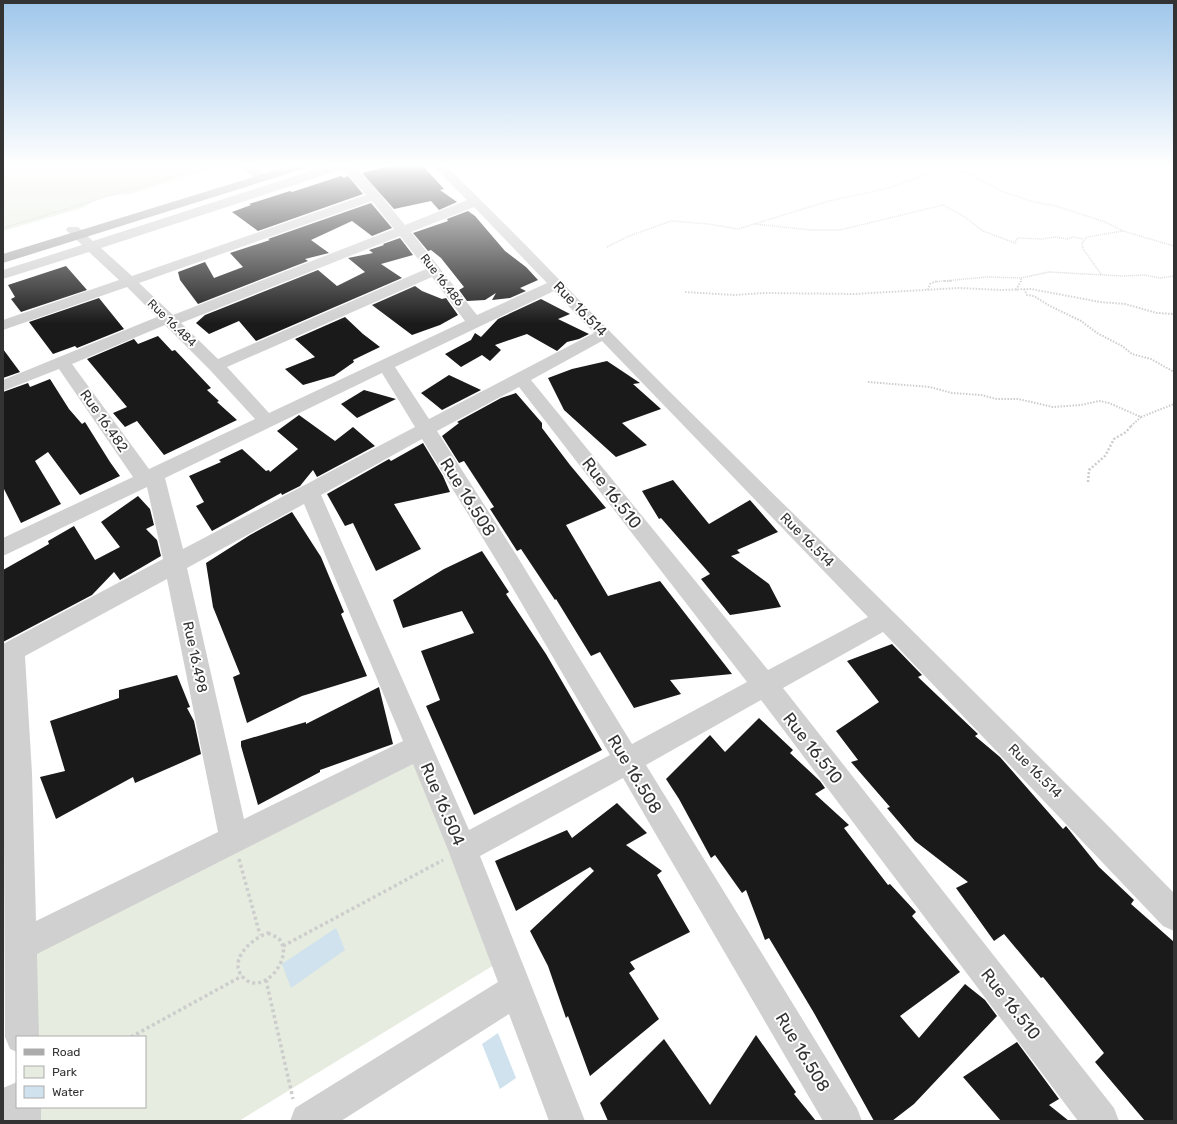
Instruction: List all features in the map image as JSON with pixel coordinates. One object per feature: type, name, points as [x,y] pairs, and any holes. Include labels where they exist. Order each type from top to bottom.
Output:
[{"type":"main road","points":[[3,259],[76,232],[119,218]]},
{"type":"main road","points":[[3,252],[122,218]]},
{"type":"street","points":[[3,275],[178,218]]},
{"type":"street","points":[[3,325],[310,218]]},
{"type":"street","name":"Rue 16.486","points":[[394,218],[474,322]]},
{"type":"street","points":[[3,386],[431,218]]},
{"type":"street","name":"Rue 16.514","points":[[490,218],[1064,801],[1174,915]]},
{"type":"street","name":"Rue 16.484","points":[[76,232],[129,281],[216,366],[267,421]]},
{"type":"street","points":[[216,366],[434,271]]},
{"type":"street","points":[[3,548],[385,364],[556,284]]},
{"type":"street","points":[[22,1036],[21,945],[8,653],[603,334]]},
{"type":"street","name":"Rue 16.482","points":[[62,362],[150,478]]},
{"type":"street","name":"Rue 16.508","points":[[385,364],[509,562],[844,1121]]},
{"type":"street","name":"Rue 16.510","points":[[521,378],[765,685],[1100,1121]]},
{"type":"street","name":"Rue 16.498","points":[[150,478],[175,564],[234,840]]},
{"type":"street","name":"Rue 16.504","points":[[310,491],[463,849],[516,990],[568,1121]]},
{"type":"street","points":[[463,849],[627,761],[885,619]]},
{"type":"street","points":[[21,945],[419,747]]},
{"type":"street","points":[[302,1114],[516,990]]},
{"type":"street","points":[[3,1108],[16,1101]]},
{"type":"street","points":[[23,1108],[23,1121]]},
{"type":"path","points":[[3,228],[35,218]]},
{"type":"path","points":[[607,247],[629,236],[671,221],[709,224],[738,230],[772,218]]},
{"type":"path","points":[[754,224],[812,230],[840,230],[888,218]]},
{"type":"path","points":[[967,218],[983,230],[1015,243],[1017,238],[1042,239],[1059,237],[1067,239],[1072,237],[1083,239],[1124,231]]},
{"type":"path","points":[[1094,218],[1124,231],[1174,246]]},
{"type":"path","points":[[1083,239],[1081,244],[1084,253],[1092,259],[1102,274]]},
{"type":"path","points":[[928,290],[930,284],[934,281],[940,280],[948,281],[987,277],[1021,278],[1049,272],[1122,276],[1145,275],[1160,278],[1174,276]]},
{"type":"path","points":[[1016,290],[1021,283],[1021,278]]},
{"type":"path","points":[[686,292],[734,295],[811,293],[854,294],[959,288],[1016,290],[1031,289],[1100,302],[1125,304],[1157,313],[1174,314]]},
{"type":"path","points":[[1024,289],[1027,295],[1034,296],[1048,305],[1081,321],[1097,333],[1122,346],[1132,354],[1151,359],[1174,372]]},
{"type":"path","points":[[868,382],[923,386],[952,393],[981,395],[996,399],[1018,399],[1053,407],[1076,406],[1099,401],[1109,403],[1141,417]]},
{"type":"path","points":[[1088,482],[1089,470],[1105,456],[1114,439],[1126,432],[1137,419],[1174,404]]},
{"type":"path","points":[[234,840],[260,935]]},
{"type":"path","points":[[283,946],[463,849]]},
{"type":"path","points":[[268,933],[279,939],[283,946],[283,955],[280,964],[273,974],[266,980],[255,983],[248,981],[242,976],[239,969],[241,954],[252,940],[260,935],[268,933]]},
{"type":"path","points":[[133,1036],[242,976]]},
{"type":"path","points":[[266,980],[302,1114]]},
{"type":"green space","points":[[3,218],[46,218],[3,231]]},
{"type":"green space","points":[[413,762],[494,965],[239,1121],[31,1121],[31,1108],[146,1108],[146,1036],[29,1036],[27,951]]},
{"type":"water","points":[[336,928],[345,950],[291,988],[282,964]]},
{"type":"water","points":[[498,1033],[516,1078],[500,1089],[482,1044]]},
{"type":"building","points":[[241,218],[294,218],[258,231]]},
{"type":"building","points":[[327,218],[384,218],[392,228],[372,236],[352,221],[311,240],[329,253],[305,259],[308,261],[198,304],[180,280],[178,272],[205,262],[214,278],[243,267],[230,253],[270,240],[268,239]]},
{"type":"building","points":[[477,218],[505,251],[526,267],[538,280],[520,288],[526,291],[510,298],[492,300],[496,293],[485,300],[467,301],[459,290],[464,287],[441,258],[431,250],[428,251],[413,233],[448,221],[447,219]]},
{"type":"building","points":[[400,238],[413,255],[381,264],[402,278],[256,341],[239,321],[209,334],[196,323],[205,315],[318,270],[337,286],[365,272],[348,258],[373,253],[369,250]]},
{"type":"building","points":[[66,266],[87,290],[21,312],[11,299],[15,297],[8,285]]},
{"type":"building","points":[[415,286],[422,291],[442,299],[446,298],[458,315],[440,325],[412,335],[372,305]]},
{"type":"building","points":[[99,298],[124,329],[77,348],[75,346],[53,354],[29,322]]},
{"type":"building","points":[[541,299],[570,314],[558,319],[589,334],[579,339],[567,342],[557,351],[527,334],[495,345],[501,350],[490,361],[482,355],[461,367],[445,354],[471,340],[475,333],[481,337],[498,319]]},
{"type":"building","points":[[345,317],[380,347],[353,360],[354,362],[334,376],[303,385],[285,369],[315,357],[295,339]]},
{"type":"building","points":[[158,336],[172,351],[175,350],[211,388],[207,390],[219,401],[217,402],[237,420],[164,455],[137,421],[125,427],[113,413],[127,407],[87,359],[134,339],[138,344]]},
{"type":"building","points":[[3,349],[20,372],[3,378]]},
{"type":"building","points":[[607,361],[640,383],[633,384],[661,409],[622,423],[647,445],[616,457],[564,410],[548,378],[572,369]]},
{"type":"building","points":[[449,375],[481,390],[442,410],[421,393]]},
{"type":"building","points":[[50,379],[69,409],[82,424],[85,422],[120,476],[80,495],[48,452],[35,461],[61,504],[21,523],[3,487],[3,392],[28,383],[30,387]]},
{"type":"building","points":[[364,390],[396,399],[357,418],[341,404]]},
{"type":"building","points":[[516,393],[542,423],[542,428],[570,465],[606,508],[566,525],[608,596],[660,581],[732,674],[670,680],[681,694],[634,708],[600,652],[591,656],[556,599],[555,600],[521,549],[517,551],[490,509],[494,507],[464,461],[459,463],[442,436],[459,423],[457,422],[501,398]]},
{"type":"building","points":[[299,415],[335,441],[353,427],[375,446],[317,477],[313,470],[300,486],[282,495],[281,493],[212,531],[196,506],[204,502],[189,476],[221,462],[219,460],[242,449],[266,471],[269,470],[270,472],[298,449],[277,431]]},
{"type":"building","points":[[423,443],[443,476],[450,492],[394,504],[421,549],[376,571],[353,523],[345,526],[327,494],[389,459],[391,461]]},
{"type":"building","points":[[673,480],[709,524],[750,500],[778,532],[737,550],[740,553],[731,556],[769,584],[781,607],[730,615],[701,579],[710,574],[661,518],[659,519],[642,491]]},
{"type":"building","points":[[138,496],[150,509],[154,525],[146,529],[157,540],[161,556],[120,580],[114,572],[92,595],[3,642],[3,570],[49,544],[48,541],[74,526],[95,560],[120,547],[101,522]]},
{"type":"building","points":[[292,512],[321,557],[344,612],[341,614],[367,676],[302,696],[247,723],[233,677],[240,674],[213,607],[206,563],[250,535]]},
{"type":"building","points":[[482,551],[509,592],[506,594],[546,654],[602,750],[474,815],[426,706],[440,700],[421,651],[474,633],[462,611],[403,628],[393,600],[444,569]]},
{"type":"building","points":[[892,644],[922,675],[918,677],[978,734],[975,736],[1000,757],[1063,829],[1066,826],[1099,867],[1134,900],[1131,904],[1174,942],[1174,1121],[1145,1121],[1095,1062],[1104,1053],[1043,977],[1041,978],[1004,934],[994,941],[956,888],[968,882],[915,841],[887,808],[890,807],[851,762],[858,760],[836,731],[879,702],[847,661]]},
{"type":"building","points":[[177,675],[190,707],[187,708],[194,721],[201,754],[135,783],[133,777],[56,819],[40,777],[65,771],[50,721],[119,698],[119,690]]},
{"type":"building","points":[[379,687],[393,744],[320,770],[320,772],[258,805],[241,746],[241,741],[306,722],[306,724]]},
{"type":"building","points":[[759,718],[793,750],[790,753],[820,781],[825,788],[815,794],[849,825],[844,828],[888,885],[890,884],[916,912],[912,916],[960,972],[900,1016],[919,1038],[965,984],[985,1000],[997,1016],[914,1104],[892,1121],[874,1121],[814,1013],[769,938],[765,940],[746,890],[742,893],[715,855],[711,858],[679,799],[666,779],[710,735],[725,752]]},
{"type":"building","points":[[617,803],[647,833],[626,845],[662,871],[657,875],[690,932],[630,962],[635,969],[629,973],[659,1019],[590,1076],[568,1016],[566,1018],[548,966],[530,931],[594,871],[590,867],[516,911],[495,861],[567,830],[572,838]]},
{"type":"building","points":[[756,1035],[796,1092],[794,1094],[816,1121],[608,1121],[600,1103],[664,1039],[710,1105]]},
{"type":"building","points":[[1017,1042],[1059,1099],[1049,1105],[1069,1121],[1001,1121],[963,1077]]}]
